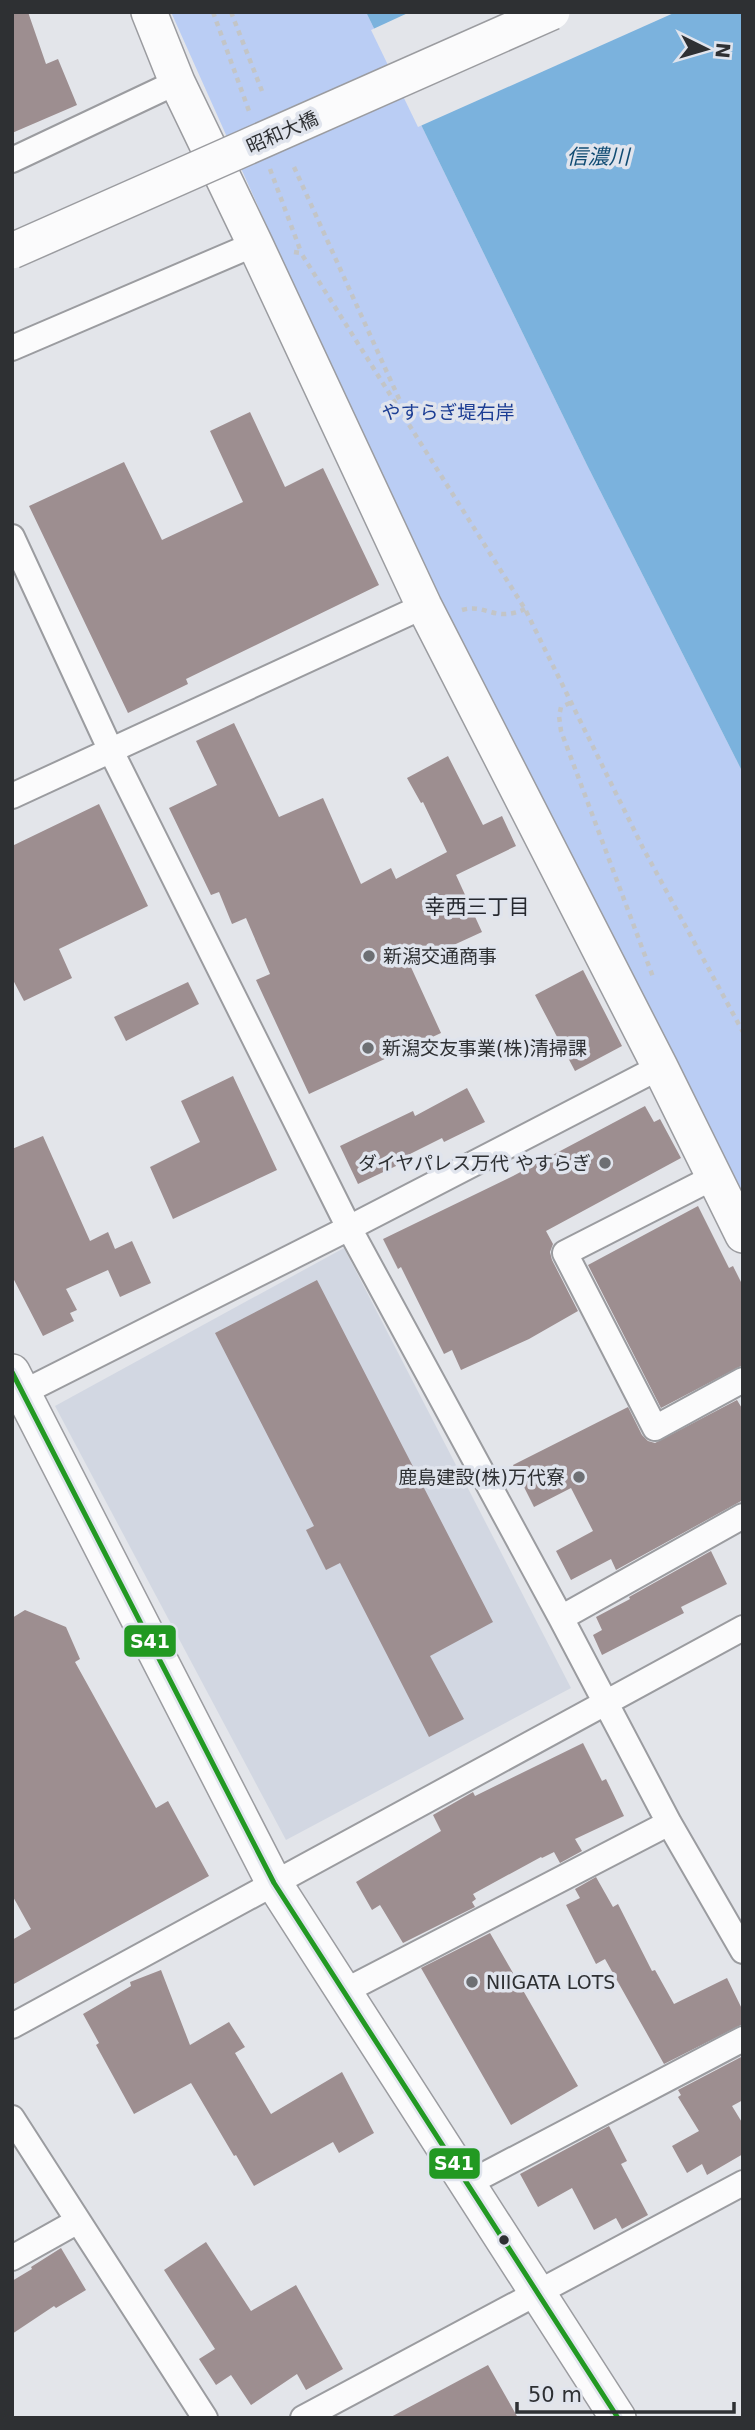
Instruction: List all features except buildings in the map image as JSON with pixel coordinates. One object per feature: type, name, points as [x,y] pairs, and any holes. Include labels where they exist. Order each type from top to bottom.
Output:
[{"type":"street","points":[[149,12],[177,82],[424,606],[743,1235]]},
{"type":"street","name":"昭和大橋","points":[[12,251],[552,12]]},
{"type":"street","points":[[12,160],[177,82]]},
{"type":"street","points":[[12,348],[255,244]]},
{"type":"street","points":[[12,537],[111,751],[349,1228],[669,1823],[743,1951]]},
{"type":"street","points":[[12,796],[424,606]]},
{"type":"street","points":[[618,2418],[274,1883],[16,1387],[349,1228],[660,1067]]},
{"type":"street","points":[[714,1177],[565,1253],[654,1428],[743,1381]]},
{"type":"street","points":[[561,1618],[743,1516]]},
{"type":"street","points":[[12,2026],[743,1628]]},
{"type":"street","points":[[345,1991],[669,1823]]},
{"type":"street","points":[[467,2184],[743,2039]]},
{"type":"street","points":[[12,2119],[205,2418]]},
{"type":"street","points":[[303,2418],[743,2183]]},
{"type":"street","points":[[12,2258],[78,2221]]},
{"type":"path","points":[[231,12],[262,91]]},
{"type":"path","points":[[294,167],[412,428]]},
{"type":"path","points":[[255,244],[301,253],[525,609],[643,848],[743,1032]]},
{"type":"path","points":[[458,611],[477,609],[511,616],[525,609]]},
{"type":"path","points":[[570,703],[561,707],[561,731],[657,988]]},
{"type":"shaded area","points":[[344,1248],[571,1688],[286,1840],[55,1406]]},
{"type":"green space","name":"やすらぎ堤右岸","points":[[171,12],[366,12],[587,465],[743,773],[743,1203],[442,622],[281,275],[270,233]]},
{"type":"water","name":"信濃川","points":[[366,12],[743,12],[743,773],[587,465]]},
{"type":"pier","points":[[410,12],[676,12],[418,127],[371,30]]},
{"type":"transit line","name":"S41","points":[[12,1372],[274,1883],[618,2418]]},
{"type":"place","name":"新潟交通商事","points":[[369,956]]},
{"type":"place","name":"新潟交友事業(株)清掃課","points":[[368,1048]]},
{"type":"place","name":"ダイヤパレス万代 やすらぎ","points":[[605,1163]]},
{"type":"place","name":"鹿島建設(株)万代寮","points":[[579,1477]]},
{"type":"place","name":"NIIGATA LOTS","points":[[472,1982]]},
{"type":"district","name":"幸西三丁目","points":[[477,907]]}]
